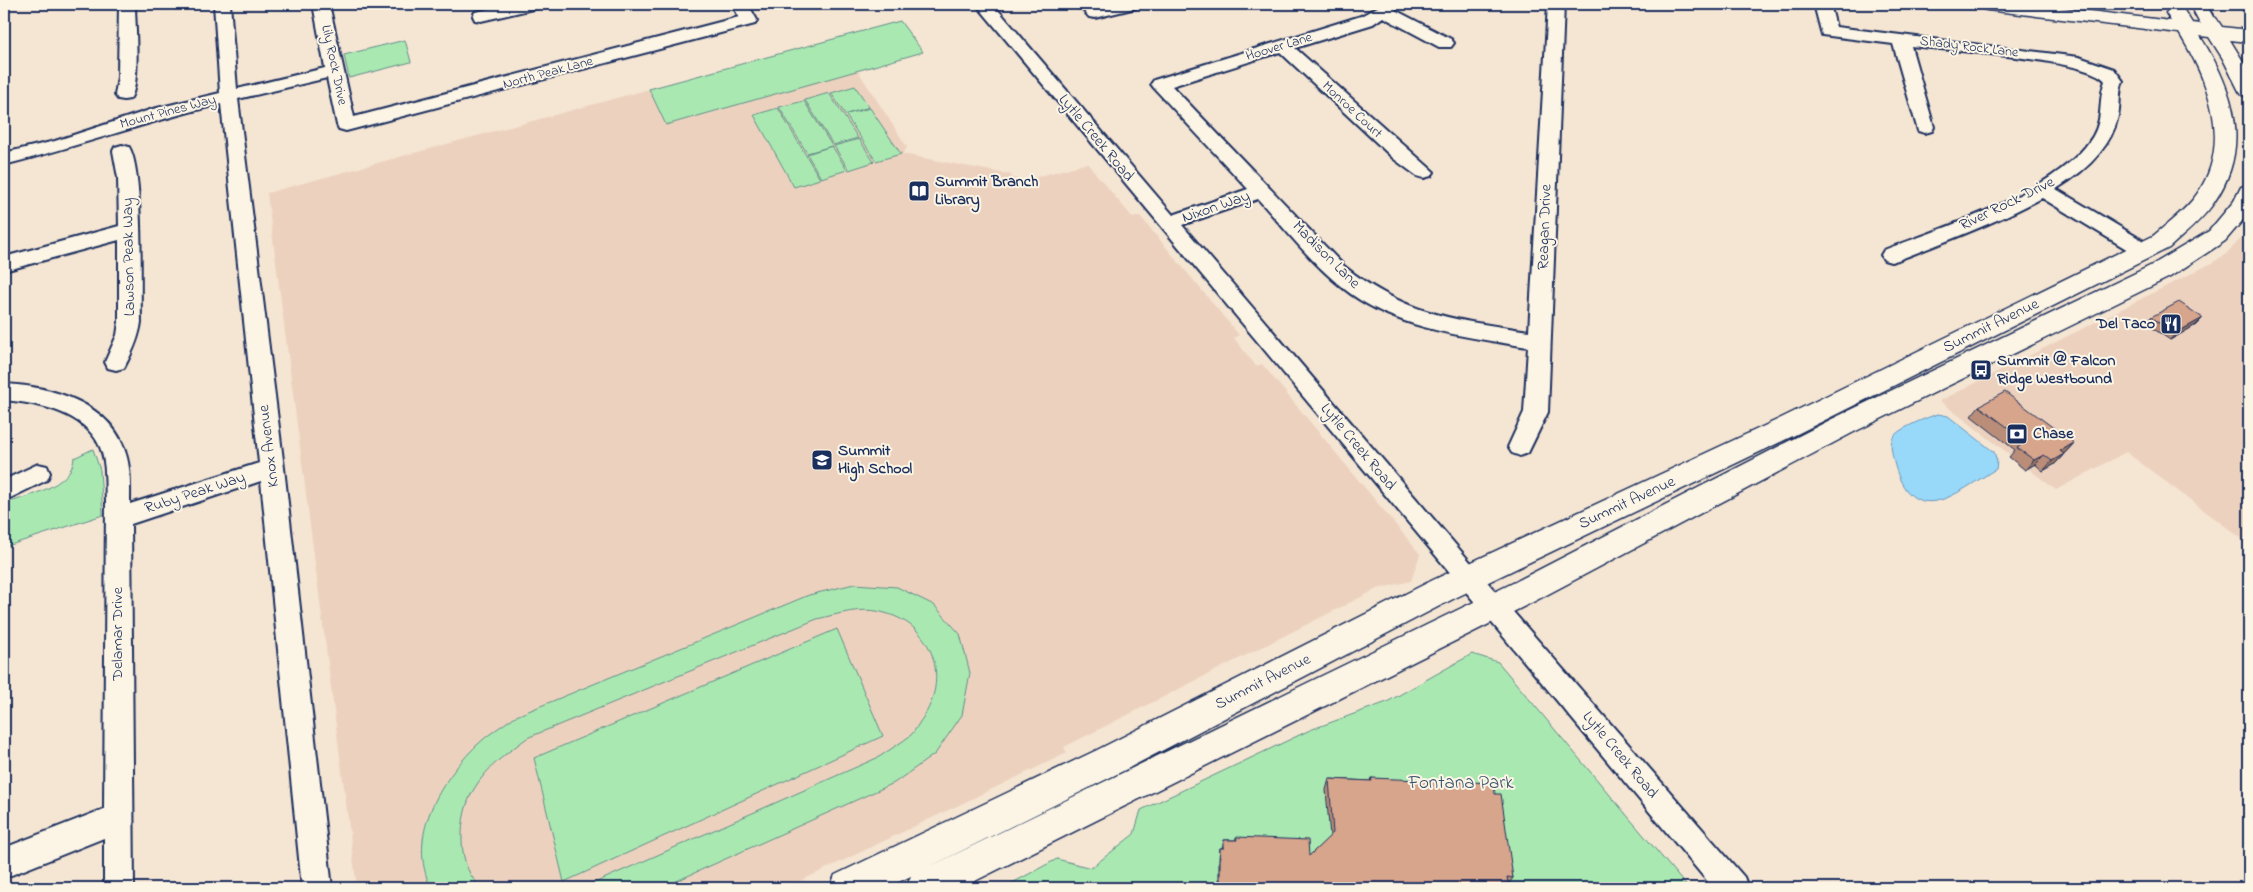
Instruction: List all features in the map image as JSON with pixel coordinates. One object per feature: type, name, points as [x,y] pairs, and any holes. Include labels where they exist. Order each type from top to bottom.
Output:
[{"type":"main road","points":[[1987,4],[2249,21]]},
{"type":"main road","points":[[2093,4],[2177,15]]},
{"type":"main road","name":"Summit Avenue","points":[[848,888],[1109,761],[1469,578],[1787,427],[2161,242],[2189,218],[2205,199],[2217,179],[2225,151],[2226,122],[2219,92],[2211,72],[2177,15]]},
{"type":"main road","points":[[2206,17],[2249,36]]},
{"type":"main road","points":[[2206,17],[2237,67],[2249,91]]},
{"type":"main road","name":"Summit Avenue","points":[[924,888],[1674,515],[1842,426],[2178,262],[2217,236],[2244,204],[2249,192]]},
{"type":"street","points":[[124,95],[127,76],[126,4]]},
{"type":"street","name":"Knox Avenue","points":[[222,4],[229,96],[271,460],[317,888]]},
{"type":"street","name":"Lily Rock Drive","points":[[322,4],[346,125]]},
{"type":"street","points":[[481,16],[531,4]]},
{"type":"street","name":"North Peak Lane","points":[[346,125],[750,20],[740,4]]},
{"type":"street","name":"Lytle Creek Road","points":[[984,4],[1492,606],[1733,888]]},
{"type":"street","points":[[1090,9],[1130,4]]},
{"type":"street","name":"Reagan Drive","points":[[1520,447],[1536,412],[1556,4]]},
{"type":"street","name":"Shady Rock Lane","points":[[1822,4],[1828,31],[2043,56],[2079,62],[2108,73]]},
{"type":"street","points":[[1389,8],[1445,43]]},
{"type":"street","name":"Hoover Lane","points":[[1160,84],[1367,20],[1389,8]]},
{"type":"street","points":[[1900,39],[1925,127]]},
{"type":"street","name":"Monroe Court","points":[[1282,46],[1401,155],[1424,172]]},
{"type":"street","name":"Mount Pines Way","points":[[4,159],[61,145],[159,113],[334,71]]},
{"type":"street","name":"River Rock Drive","points":[[1891,254],[1969,224],[2042,190],[2072,170],[2091,152],[2106,128],[2111,106],[2110,88],[2114,81],[2108,73]]},
{"type":"street","name":"Madison Lane","points":[[1160,84],[1348,282],[1379,302],[1401,312],[1437,323],[1540,341]]},
{"type":"street","name":"Lawson Peak Way","points":[[116,362],[128,335],[130,322],[128,178],[122,151]]},
{"type":"street","points":[[2042,190],[2145,251]]},
{"type":"street","name":"Nixon Way","points":[[1169,223],[1262,191]]},
{"type":"street","points":[[4,264],[130,230]]},
{"type":"street","name":"Delamar Drive","points":[[4,392],[20,392],[62,404],[95,424],[109,440],[115,461],[118,510],[119,888]]},
{"type":"street","name":"Ruby Peak Way","points":[[118,510],[271,460]]},
{"type":"street","points":[[4,491],[38,473]]},
{"type":"street","points":[[4,863],[119,817]]},
{"type":"shaded area","name":"Summit High School","points":[[900,21],[923,52],[858,71],[907,147],[903,154],[1012,175],[1011,178],[1026,180],[1087,163],[1133,218],[1140,216],[1239,335],[1234,338],[1256,366],[1262,364],[1420,554],[1411,581],[1377,589],[1064,747],[1067,753],[786,888],[357,888],[267,193]]},
{"type":"shaded area","points":[[2249,230],[2249,544],[2126,452],[2056,490],[1940,401],[2210,264],[2226,254]]},
{"type":"green space","points":[[900,21],[923,52],[666,125],[649,89]]},
{"type":"green space","points":[[405,40],[411,62],[349,78],[344,55]]},
{"type":"green space","points":[[855,86],[869,107],[847,114],[870,108],[901,154],[876,161],[831,93]]},
{"type":"green space","points":[[829,93],[858,138],[833,145],[805,100]]},
{"type":"green space","points":[[804,101],[832,146],[807,153],[779,107]]},
{"type":"green space","points":[[778,108],[820,179],[794,187],[754,115]]},
{"type":"green space","points":[[859,139],[874,162],[849,170],[834,146]]},
{"type":"green space","points":[[832,146],[847,170],[821,178],[807,154]]},
{"type":"green space","points":[[93,449],[100,470],[103,515],[4,547],[4,504],[35,494],[57,483],[71,468],[74,458]]},
{"type":"green space","points":[[854,584],[897,587],[934,605],[960,634],[970,673],[962,715],[935,754],[894,783],[661,888],[583,888],[879,757],[912,733],[930,703],[935,687],[936,671],[926,642],[915,629],[902,620],[876,611],[851,612],[817,619],[527,738],[498,761],[479,781],[465,812],[462,827],[464,855],[474,880],[483,888],[431,888],[424,868],[422,849],[425,829],[431,810],[440,792],[463,759],[495,730],[514,717],[809,595]]},
{"type":"green space","points":[[837,629],[883,736],[564,882],[534,758]]},
{"type":"green space","name":"Fontana Park","points":[[1472,654],[1498,662],[1688,888],[1003,888],[1057,859],[1091,868],[1134,834],[1141,810],[1310,730],[1387,702]]},
{"type":"water","points":[[1938,414],[1948,416],[1994,452],[1997,461],[1996,469],[1951,496],[1936,501],[1926,501],[1911,495],[1901,483],[1891,447],[1894,436],[1897,433],[1921,420]]},
{"type":"building","points":[[2179,302],[2203,318],[2176,333],[2151,317]]},
{"type":"building","points":[[2005,392],[2074,443],[2060,451],[2064,454],[2052,461],[2044,455],[2034,460],[2017,448],[2026,441],[1979,406]]},
{"type":"building","points":[[1371,778],[1494,783],[1495,794],[1501,794],[1513,878],[1507,877],[1509,888],[1220,888],[1220,848],[1224,848],[1224,840],[1237,840],[1236,837],[1308,840],[1309,856],[1333,833],[1329,779],[1372,781]]},
{"type":"place","name":"Summit Branch Library","points":[[919,191]]},
{"type":"place","name":"Del Taco","points":[[2171,324]]},
{"type":"place","name":"Summit @ Falcon Ridge Westbound","points":[[1981,370]]},
{"type":"place","name":"Chase","points":[[2017,434]]},
{"type":"place","name":"Summit High School","points":[[822,460]]}]
